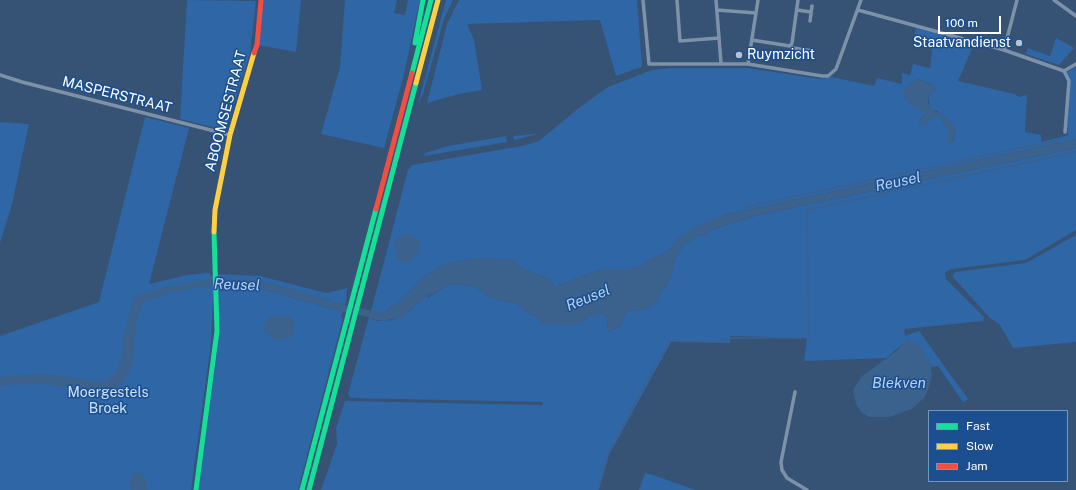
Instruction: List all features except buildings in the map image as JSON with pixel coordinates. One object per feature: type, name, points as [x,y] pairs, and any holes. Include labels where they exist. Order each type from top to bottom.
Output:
[{"type":"main road","name":"ABOOMSESTRAAT","points":[[196,490],[217,331],[215,210],[230,135],[254,59],[261,0]]},
{"type":"main road","points":[[408,86],[423,0]]},
{"type":"main road","points":[[302,490],[431,0]]},
{"type":"main road","points":[[309,490],[438,0]]},
{"type":"main road","points":[[432,24],[441,0]]},
{"type":"street","points":[[643,0],[648,64],[748,64],[828,76],[836,69],[861,0]]},
{"type":"street","points":[[676,0],[680,41],[719,38]]},
{"type":"street","points":[[716,0],[721,63]]},
{"type":"street","points":[[748,64],[758,0]]},
{"type":"street","points":[[790,46],[792,43],[798,0]]},
{"type":"street","points":[[1004,50],[1017,0]]},
{"type":"street","points":[[1054,0],[1076,16]]},
{"type":"street","points":[[810,21],[812,6]]},
{"type":"street","points":[[717,10],[756,12]]},
{"type":"street","points":[[797,10],[811,12]]},
{"type":"street","points":[[858,10],[1004,50],[1064,71],[1069,81],[1065,132]]},
{"type":"street","points":[[752,40],[813,51]]},
{"type":"street","points":[[1064,71],[1076,64]]},
{"type":"street","name":"MASPERSTRAAT","points":[[0,75],[22,82],[230,135]]},
{"type":"street","points":[[795,392],[781,462],[782,470],[787,478],[807,490]]},
{"type":"green space","points":[[187,0],[256,1],[250,53],[227,127],[224,130],[180,119]]},
{"type":"green space","points":[[263,0],[301,0],[296,52],[258,45]]},
{"type":"green space","points":[[345,0],[397,0],[394,13],[405,15],[408,0],[420,0],[404,74],[384,148],[321,134],[340,67]]},
{"type":"green space","points":[[446,0],[453,0],[444,19],[423,94],[418,104]]},
{"type":"green space","points":[[459,0],[637,0],[642,67],[616,76],[600,20],[467,24],[474,40],[482,90],[459,94],[427,103],[447,24]]},
{"type":"green space","points":[[916,28],[974,44],[958,81],[1015,94],[1019,97],[1027,95],[1025,132],[1041,135],[1041,142],[1068,135],[1067,126],[1070,84],[1066,73],[1076,67],[1076,139],[724,215],[679,238],[671,248],[662,255],[655,257],[639,267],[629,269],[602,269],[554,287],[551,280],[517,266],[515,260],[470,259],[448,263],[426,275],[397,304],[392,304],[388,311],[381,313],[371,311],[408,170],[412,165],[522,146],[539,141],[580,107],[608,87],[652,70],[671,68],[747,68],[820,79],[832,77],[874,86],[877,78],[902,84],[902,73],[910,75],[913,64],[930,68],[932,50],[927,45],[926,38],[915,34]],"holes":[[[917,79],[932,84],[935,90],[928,95],[931,110],[938,111],[956,132],[952,142],[948,142],[948,130],[941,118],[931,118],[923,126],[919,122],[925,112],[905,87]]]},
{"type":"green space","points":[[1056,38],[1074,48],[1059,65],[1026,54],[1028,48],[1050,56]]},
{"type":"green space","name":"Moergestels Broek","points":[[145,117],[189,128],[149,284],[187,275],[210,273],[210,276],[214,275],[211,344],[191,490],[0,490],[0,336],[99,302]]},
{"type":"green space","points":[[0,122],[29,124],[12,204],[0,243]]},
{"type":"green space","points":[[535,134],[539,134],[514,140],[513,136]]},
{"type":"green space","points":[[506,136],[507,142],[424,156],[425,153],[448,146]]},
{"type":"green space","points":[[1076,148],[1076,230],[1025,260],[952,269],[945,272],[946,279],[984,317],[983,321],[904,329],[905,336],[919,331],[968,399],[963,402],[938,366],[931,367],[930,362],[908,340],[886,358],[804,361],[807,338],[730,336],[730,343],[671,342],[609,455],[599,490],[321,490],[337,444],[336,428],[345,401],[543,405],[543,402],[350,398],[348,394],[369,317],[370,319],[378,321],[392,320],[409,312],[430,292],[431,293],[427,296],[428,298],[448,285],[461,284],[477,288],[489,297],[518,304],[529,314],[536,316],[541,322],[547,324],[581,323],[589,316],[602,313],[607,317],[608,332],[619,327],[626,311],[641,310],[652,306],[657,301],[660,293],[668,283],[673,271],[673,264],[684,245],[697,236],[705,235],[710,230],[758,215]]},
{"type":"green space","points":[[1076,235],[1076,342],[1013,348],[1000,325],[990,318],[952,276],[955,272],[1026,263]]},
{"type":"green space","points":[[217,274],[260,276],[326,293],[347,288],[346,302],[345,305],[259,281],[217,279]]},
{"type":"green space","points":[[217,286],[258,288],[343,312],[341,317],[343,318],[298,490],[198,490],[216,360],[218,337]]},
{"type":"green space","points":[[645,473],[650,474],[696,490],[639,490]]},
{"type":"water","points":[[917,79],[936,86],[935,90],[928,95],[928,102],[931,110],[943,114],[954,126],[956,132],[951,143],[948,142],[948,130],[941,118],[931,118],[923,126],[919,126],[919,122],[924,114],[924,111],[911,106],[903,95],[905,87]]},
{"type":"water","name":"Reusel","points":[[1076,139],[1076,148],[758,215],[710,230],[705,235],[697,236],[684,245],[677,255],[673,264],[673,271],[668,283],[660,293],[658,301],[652,306],[641,310],[626,311],[619,327],[608,332],[607,317],[602,313],[589,316],[581,323],[572,325],[547,324],[541,322],[536,316],[529,314],[518,304],[489,297],[477,288],[461,284],[448,285],[425,299],[431,293],[430,292],[400,320],[396,318],[384,321],[369,319],[369,317],[343,312],[258,288],[212,286],[180,291],[144,301],[136,321],[133,359],[130,369],[122,383],[115,389],[90,390],[42,384],[4,385],[0,387],[0,378],[5,376],[48,374],[103,382],[110,378],[115,373],[122,357],[123,340],[133,300],[139,295],[165,287],[211,279],[249,279],[288,288],[345,305],[381,313],[388,311],[392,304],[397,304],[426,275],[436,269],[448,263],[470,259],[488,258],[515,260],[517,266],[551,280],[554,287],[602,269],[629,269],[639,267],[655,257],[662,255],[671,248],[679,238],[694,228],[724,215]]},
{"type":"water","points":[[402,235],[411,235],[420,242],[420,250],[413,259],[404,263],[398,260],[395,248],[396,239]]},
{"type":"water","points":[[278,315],[289,316],[294,321],[295,328],[291,337],[281,340],[273,339],[264,331],[265,324],[270,317]]},
{"type":"water","name":"Blekven","points":[[905,341],[912,341],[919,345],[930,362],[932,376],[928,390],[924,398],[912,409],[889,417],[869,417],[861,412],[856,404],[853,390],[862,376],[898,350]]},
{"type":"water","points":[[135,472],[142,474],[146,480],[147,490],[132,490],[129,486],[132,475]]},
{"type":"waterway","name":"Reusel","points":[[745,207],[1062,139]]},
{"type":"waterway","name":"Reusel","points":[[809,339],[807,210],[1076,152]]},
{"type":"waterway","points":[[731,338],[801,338]]},
{"type":"waterway","points":[[598,490],[609,452],[669,341],[730,341]]},
{"type":"traffic: fast","points":[[415,43],[423,0]]},
{"type":"traffic: fast","points":[[412,73],[431,0]]},
{"type":"traffic: fast","points":[[309,490],[416,83]]},
{"type":"traffic: fast","points":[[302,490],[376,209]]},
{"type":"traffic: fast","points":[[196,490],[217,331],[214,232]]},
{"type":"traffic: slow","points":[[416,83],[438,0]]},
{"type":"traffic: slow","points":[[214,232],[215,210],[230,135],[254,53]]},
{"type":"traffic: jam","points":[[254,53],[257,45],[261,0]]},
{"type":"traffic: jam","points":[[376,209],[412,73]]},
{"type":"place","name":"Staatvandienst","points":[[1019,43]]},
{"type":"place","name":"Ruymzicht","points":[[739,55]]}]
